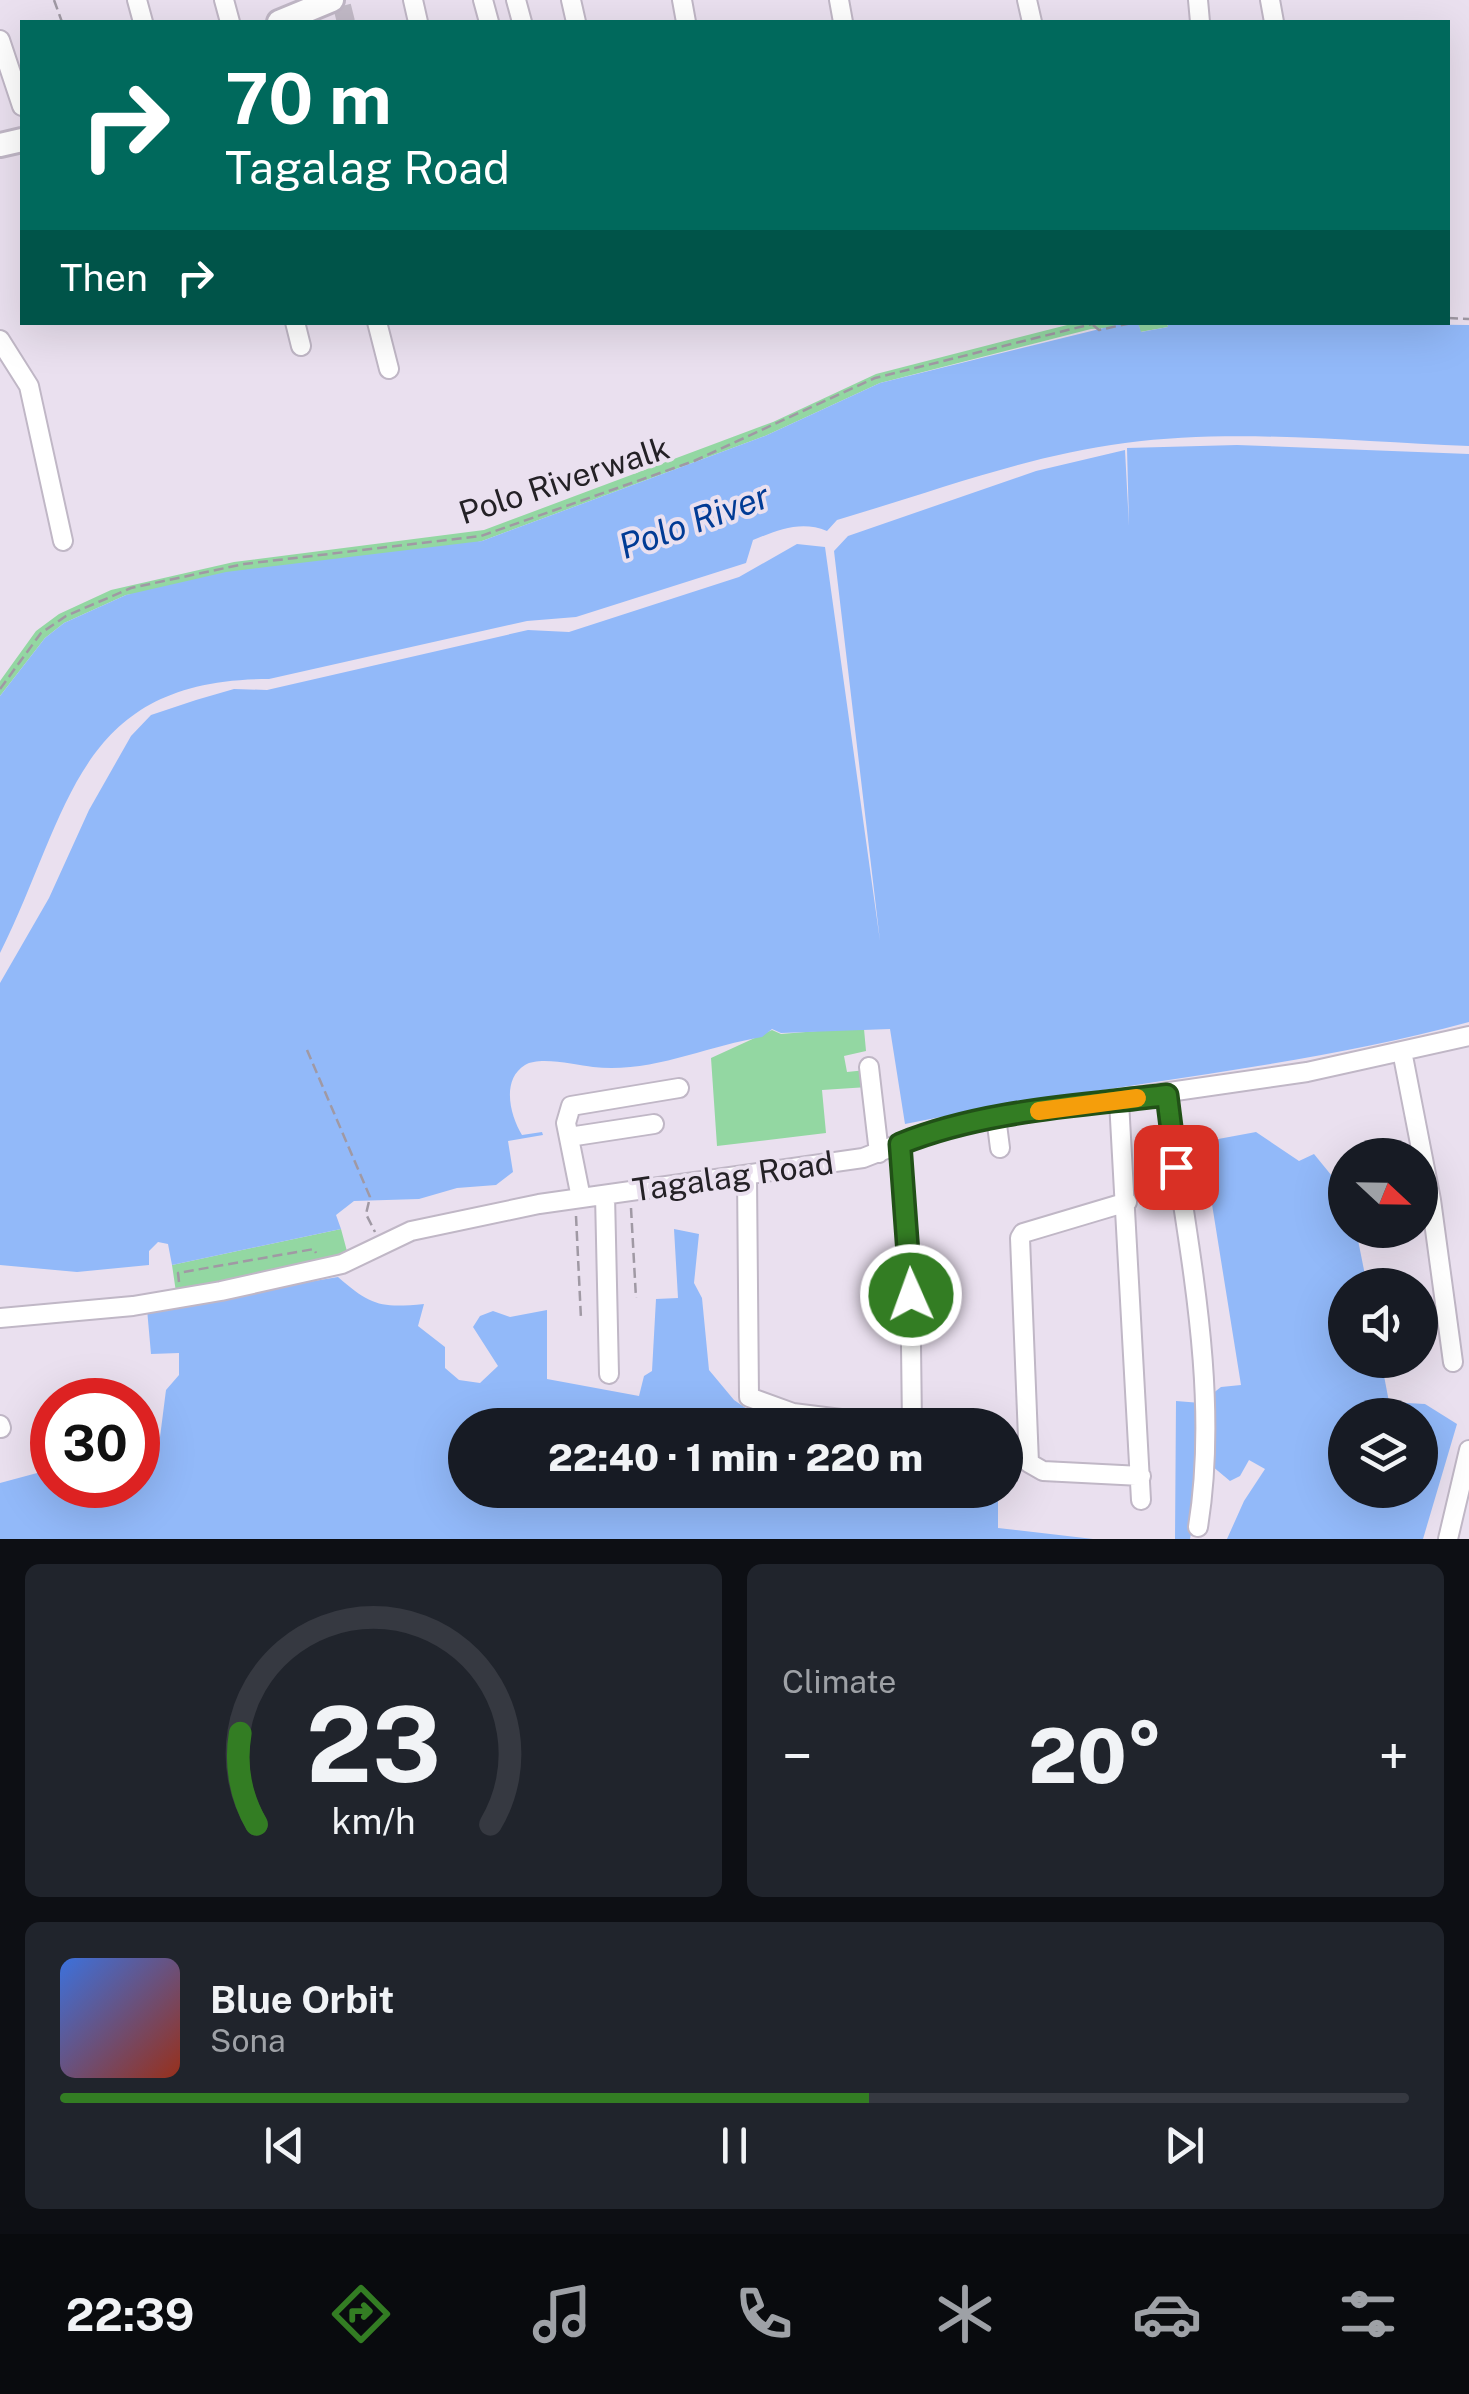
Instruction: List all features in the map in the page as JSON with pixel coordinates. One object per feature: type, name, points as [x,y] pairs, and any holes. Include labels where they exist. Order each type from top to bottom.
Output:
[{"type":"street","points":[[0,40],[20,100]]},
{"type":"street","points":[[296,325],[301,346]]},
{"type":"street","points":[[378,325],[389,369]]},
{"type":"street","points":[[0,340],[18,362],[29,386],[63,541]]},
{"type":"street","name":"Tagalag Road","points":[[0,1318],[133,1306],[221,1291],[342,1264],[412,1231],[605,1194],[747,1176],[879,1153],[935,1130],[996,1117],[1167,1095],[1469,1036]]},
{"type":"street","points":[[1402,1052],[1431,1200],[1452,1362]]},
{"type":"street","points":[[869,1067],[879,1153]]},
{"type":"street","points":[[578,1199],[568,1111],[578,1102],[679,1088]]},
{"type":"street","points":[[1167,1095],[1204,1382],[1207,1470],[1198,1527]]},
{"type":"street","points":[[1119,1101],[1141,1500]]},
{"type":"street","points":[[996,1117],[1000,1148]]},
{"type":"street","points":[[569,1137],[654,1124]]},
{"type":"street","points":[[900,1144],[910,1263],[912,1408]]},
{"type":"street","points":[[747,1176],[746,1392],[754,1402],[776,1408]]},
{"type":"street","points":[[605,1194],[609,1374]]},
{"type":"street","points":[[1127,1202],[1023,1232],[1020,1238],[1029,1462],[1043,1471],[1141,1476]]},
{"type":"street","points":[[1448,1539],[1469,1450]]},
{"type":"path","name":"Polo Riverwalk","points":[[0,689],[41,634],[66,616],[130,588],[244,564],[482,536],[694,460],[875,378],[1088,325]]},
{"type":"path","points":[[1093,325],[1099,330],[1122,325]]},
{"type":"path","points":[[307,1050],[370,1197],[366,1214],[382,1246]]},
{"type":"path","points":[[630,1191],[636,1298]]},
{"type":"path","points":[[578,1199],[581,1319]]},
{"type":"path","points":[[180,1292],[178,1273],[314,1249],[318,1262]]},
{"type":"green space","points":[[1067,325],[1168,325],[1168,327],[1140,332],[1139,326],[1091,329],[880,383],[765,436],[482,541],[422,555],[126,595],[64,623],[45,638],[0,696],[0,681],[36,631],[59,614],[111,590],[234,562],[484,530],[773,422],[876,374]]},
{"type":"green space","points":[[864,1029],[866,1051],[844,1056],[847,1072],[866,1070],[868,1087],[822,1090],[826,1133],[717,1146],[711,1058],[772,1030],[781,1034]]},
{"type":"green space","points":[[341,1229],[348,1255],[176,1292],[172,1265]]},
{"type":"water","name":"Polo River","points":[[1116,325],[1139,325],[1141,332],[1168,325],[1469,325],[1469,446],[1297,437],[1210,437],[1088,449],[1015,466],[837,520],[827,531],[799,526],[771,533],[753,540],[746,563],[576,617],[527,621],[269,679],[205,685],[155,702],[117,728],[88,763],[65,804],[0,953],[0,696],[45,638],[64,623],[126,595],[226,572],[482,541],[765,436],[880,383]]},
{"type":"water","points":[[1237,445],[1469,454],[1469,1022],[1329,1054],[905,1124],[890,1029],[781,1033],[772,1029],[762,1037],[635,1067],[532,1062],[517,1071],[513,1079],[511,1108],[522,1135],[543,1135],[508,1141],[513,1172],[496,1185],[457,1188],[419,1199],[354,1201],[336,1215],[341,1229],[172,1265],[168,1244],[158,1242],[149,1251],[149,1265],[77,1272],[0,1265],[0,983],[49,898],[89,810],[131,736],[151,715],[234,689],[267,690],[528,630],[569,632],[739,577],[797,544],[825,547],[880,941],[834,551],[848,536],[1036,471],[1125,450],[1129,526],[1127,448]]},
{"type":"water","points":[[1256,1132],[1299,1161],[1314,1154],[1328,1171],[1328,1248],[1360,1248],[1364,1268],[1328,1268],[1328,1378],[1384,1378],[1388,1398],[1328,1398],[1328,1508],[1432,1508],[1423,1539],[1227,1539],[1244,1501],[1265,1469],[1249,1460],[1240,1476],[1230,1481],[1212,1466],[1212,1394],[1221,1387],[1241,1385],[1202,1142]]},
{"type":"water","points":[[674,1229],[699,1234],[694,1283],[702,1298],[709,1370],[746,1408],[448,1408],[448,1508],[998,1508],[998,1528],[1093,1539],[0,1539],[0,1483],[30,1475],[30,1508],[160,1508],[160,1437],[166,1390],[179,1375],[179,1353],[151,1354],[147,1309],[338,1277],[377,1303],[424,1304],[418,1326],[445,1347],[445,1368],[459,1380],[480,1383],[498,1366],[473,1327],[480,1316],[493,1311],[510,1317],[547,1310],[547,1379],[639,1396],[644,1376],[652,1371],[656,1299],[678,1298]]},
{"type":"water","points":[[1176,1401],[1201,1403],[1200,1487],[1190,1539],[1175,1539]]},
{"type":"water","points":[[1438,1412],[1457,1424],[1438,1488]]},
{"type":"tunnel","points":[[342,6],[346,20]]},
{"type":"slow traffic","points":[[1039,1111],[1137,1098]]},
{"type":"route","points":[[911,1295],[900,1144],[935,1130],[996,1117],[1167,1095],[1176,1167]]}]
